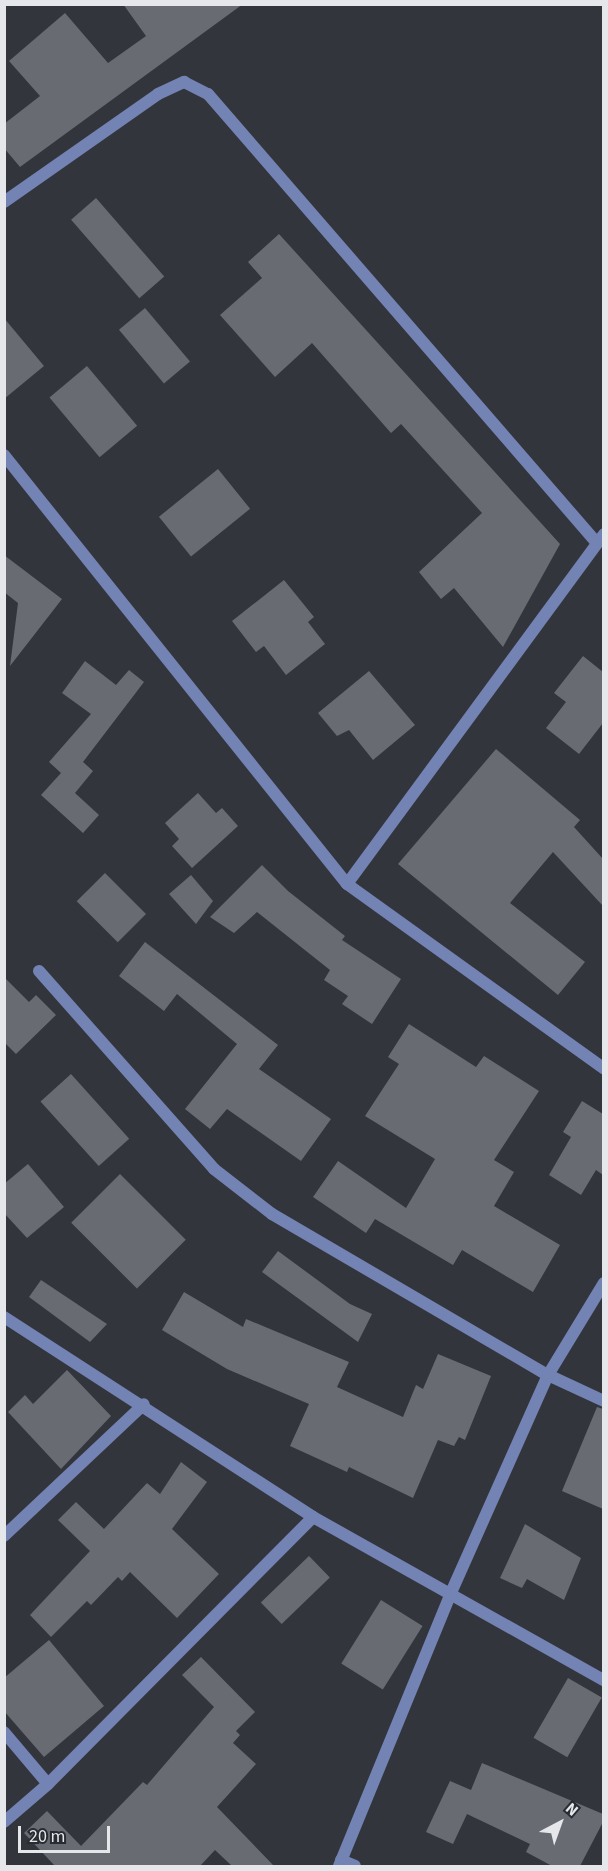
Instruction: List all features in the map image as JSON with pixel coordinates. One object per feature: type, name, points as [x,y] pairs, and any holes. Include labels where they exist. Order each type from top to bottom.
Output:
[{"type":"street","points":[[4,201],[158,94],[184,82],[208,94],[600,538],[347,884]]},
{"type":"street","points":[[4,455],[347,884],[603,1069]]},
{"type":"street","points":[[39,971],[214,1169],[272,1214],[548,1375],[603,1401]]},
{"type":"street","points":[[355,1866],[340,1863],[450,1595],[548,1375],[603,1284]]},
{"type":"street","points":[[4,1317],[144,1404],[313,1517],[603,1680]]},
{"type":"street","points":[[4,1536],[144,1404]]},
{"type":"street","points":[[4,1822],[48,1784],[313,1517]]},
{"type":"street","points":[[4,1732],[48,1784]]},
{"type":"building","points":[[123,4],[243,4],[20,167],[4,148],[4,124],[40,96],[9,61],[65,13],[108,63],[146,36]]},
{"type":"building","points":[[96,198],[164,276],[139,298],[71,220]]},
{"type":"building","points":[[279,234],[560,544],[503,647],[454,588],[441,599],[419,572],[482,513],[401,424],[391,433],[312,343],[275,377],[220,315],[262,278],[248,262]]},
{"type":"building","points":[[145,308],[190,362],[164,383],[119,330]]},
{"type":"building","points":[[4,318],[44,366],[4,399]]},
{"type":"building","points":[[87,366],[137,426],[100,457],[49,397]]},
{"type":"building","points":[[218,469],[250,509],[191,556],[159,517]]},
{"type":"building","points":[[4,555],[62,599],[10,666],[18,603],[4,592]]},
{"type":"building","points":[[284,580],[314,617],[308,622],[325,644],[286,675],[264,646],[256,652],[232,621]]},
{"type":"building","points":[[583,656],[603,672],[603,723],[579,754],[546,728],[566,702],[554,693]]},
{"type":"building","points":[[85,661],[116,685],[129,670],[144,682],[83,762],[93,771],[75,793],[99,815],[83,833],[41,795],[61,773],[49,762],[91,714],[62,693]]},
{"type":"building","points":[[369,671],[415,725],[373,760],[349,730],[337,736],[318,713]]},
{"type":"building","points":[[496,749],[580,820],[574,827],[603,859],[603,906],[553,852],[510,903],[585,962],[558,995],[398,864]]},
{"type":"building","points":[[198,793],[216,813],[222,808],[238,826],[192,868],[172,846],[179,839],[165,823]]},
{"type":"building","points":[[262,865],[288,891],[345,936],[342,940],[401,979],[372,1024],[342,1004],[348,996],[324,980],[330,970],[257,912],[234,933],[210,917]]},
{"type":"building","points":[[105,873],[146,914],[118,942],[77,901]]},
{"type":"building","points":[[191,875],[213,901],[196,924],[169,894]]},
{"type":"building","points":[[145,942],[278,1045],[259,1069],[331,1119],[301,1161],[227,1109],[210,1129],[185,1109],[237,1044],[177,994],[164,1011],[119,976]]},
{"type":"building","points":[[4,977],[29,1002],[36,995],[56,1015],[16,1054],[4,1042]]},
{"type":"building","points":[[409,1024],[476,1067],[484,1056],[539,1091],[494,1160],[514,1172],[494,1206],[560,1245],[533,1292],[462,1250],[453,1265],[375,1219],[366,1233],[313,1197],[338,1161],[406,1208],[435,1159],[365,1116],[399,1064],[388,1057]]},
{"type":"building","points":[[71,1074],[129,1139],[99,1166],[41,1101]]},
{"type":"building","points":[[582,1101],[603,1114],[603,1175],[596,1170],[581,1195],[549,1175],[571,1137],[563,1132]]},
{"type":"building","points":[[28,1164],[64,1207],[27,1238],[4,1213],[4,1184]]},
{"type":"building","points":[[120,1174],[186,1240],[137,1289],[71,1223]]},
{"type":"building","points":[[278,1251],[350,1304],[372,1314],[358,1342],[262,1272]]},
{"type":"building","points":[[41,1280],[107,1324],[90,1342],[29,1297]]},
{"type":"building","points":[[184,1292],[243,1327],[246,1319],[349,1362],[337,1387],[403,1417],[416,1385],[423,1389],[438,1354],[491,1376],[465,1440],[459,1437],[454,1446],[438,1440],[413,1498],[349,1467],[347,1472],[290,1446],[309,1404],[227,1369],[162,1330]]},
{"type":"building","points":[[67,1370],[111,1416],[61,1469],[8,1412],[25,1395],[33,1404]]},
{"type":"building","points":[[597,1407],[603,1409],[603,1509],[562,1491]]},
{"type":"building","points":[[181,1462],[207,1482],[172,1529],[219,1574],[177,1618],[130,1572],[122,1581],[118,1577],[91,1605],[87,1601],[51,1637],[30,1615],[90,1551],[58,1520],[76,1502],[104,1529],[147,1483],[160,1494]]},
{"type":"building","points":[[525,1524],[581,1558],[564,1600],[527,1579],[522,1588],[500,1578]]},
{"type":"building","points":[[309,1556],[330,1578],[282,1624],[261,1603]]},
{"type":"building","points":[[381,1600],[423,1626],[383,1690],[341,1664]]},
{"type":"building","points":[[49,1640],[104,1706],[44,1757],[4,1711],[4,1678]]},
{"type":"building","points":[[201,1657],[255,1712],[236,1731],[240,1735],[233,1743],[256,1764],[217,1807],[274,1866],[232,1866],[215,1850],[200,1866],[55,1866],[24,1833],[47,1811],[81,1846],[143,1782],[147,1785],[214,1707],[182,1675]]},
{"type":"building","points":[[568,1678],[602,1698],[567,1757],[534,1738]]},
{"type":"building","points":[[482,1763],[603,1814],[603,1822],[580,1866],[552,1866],[526,1852],[530,1844],[467,1814],[453,1844],[426,1832],[450,1781],[471,1790]]}]
